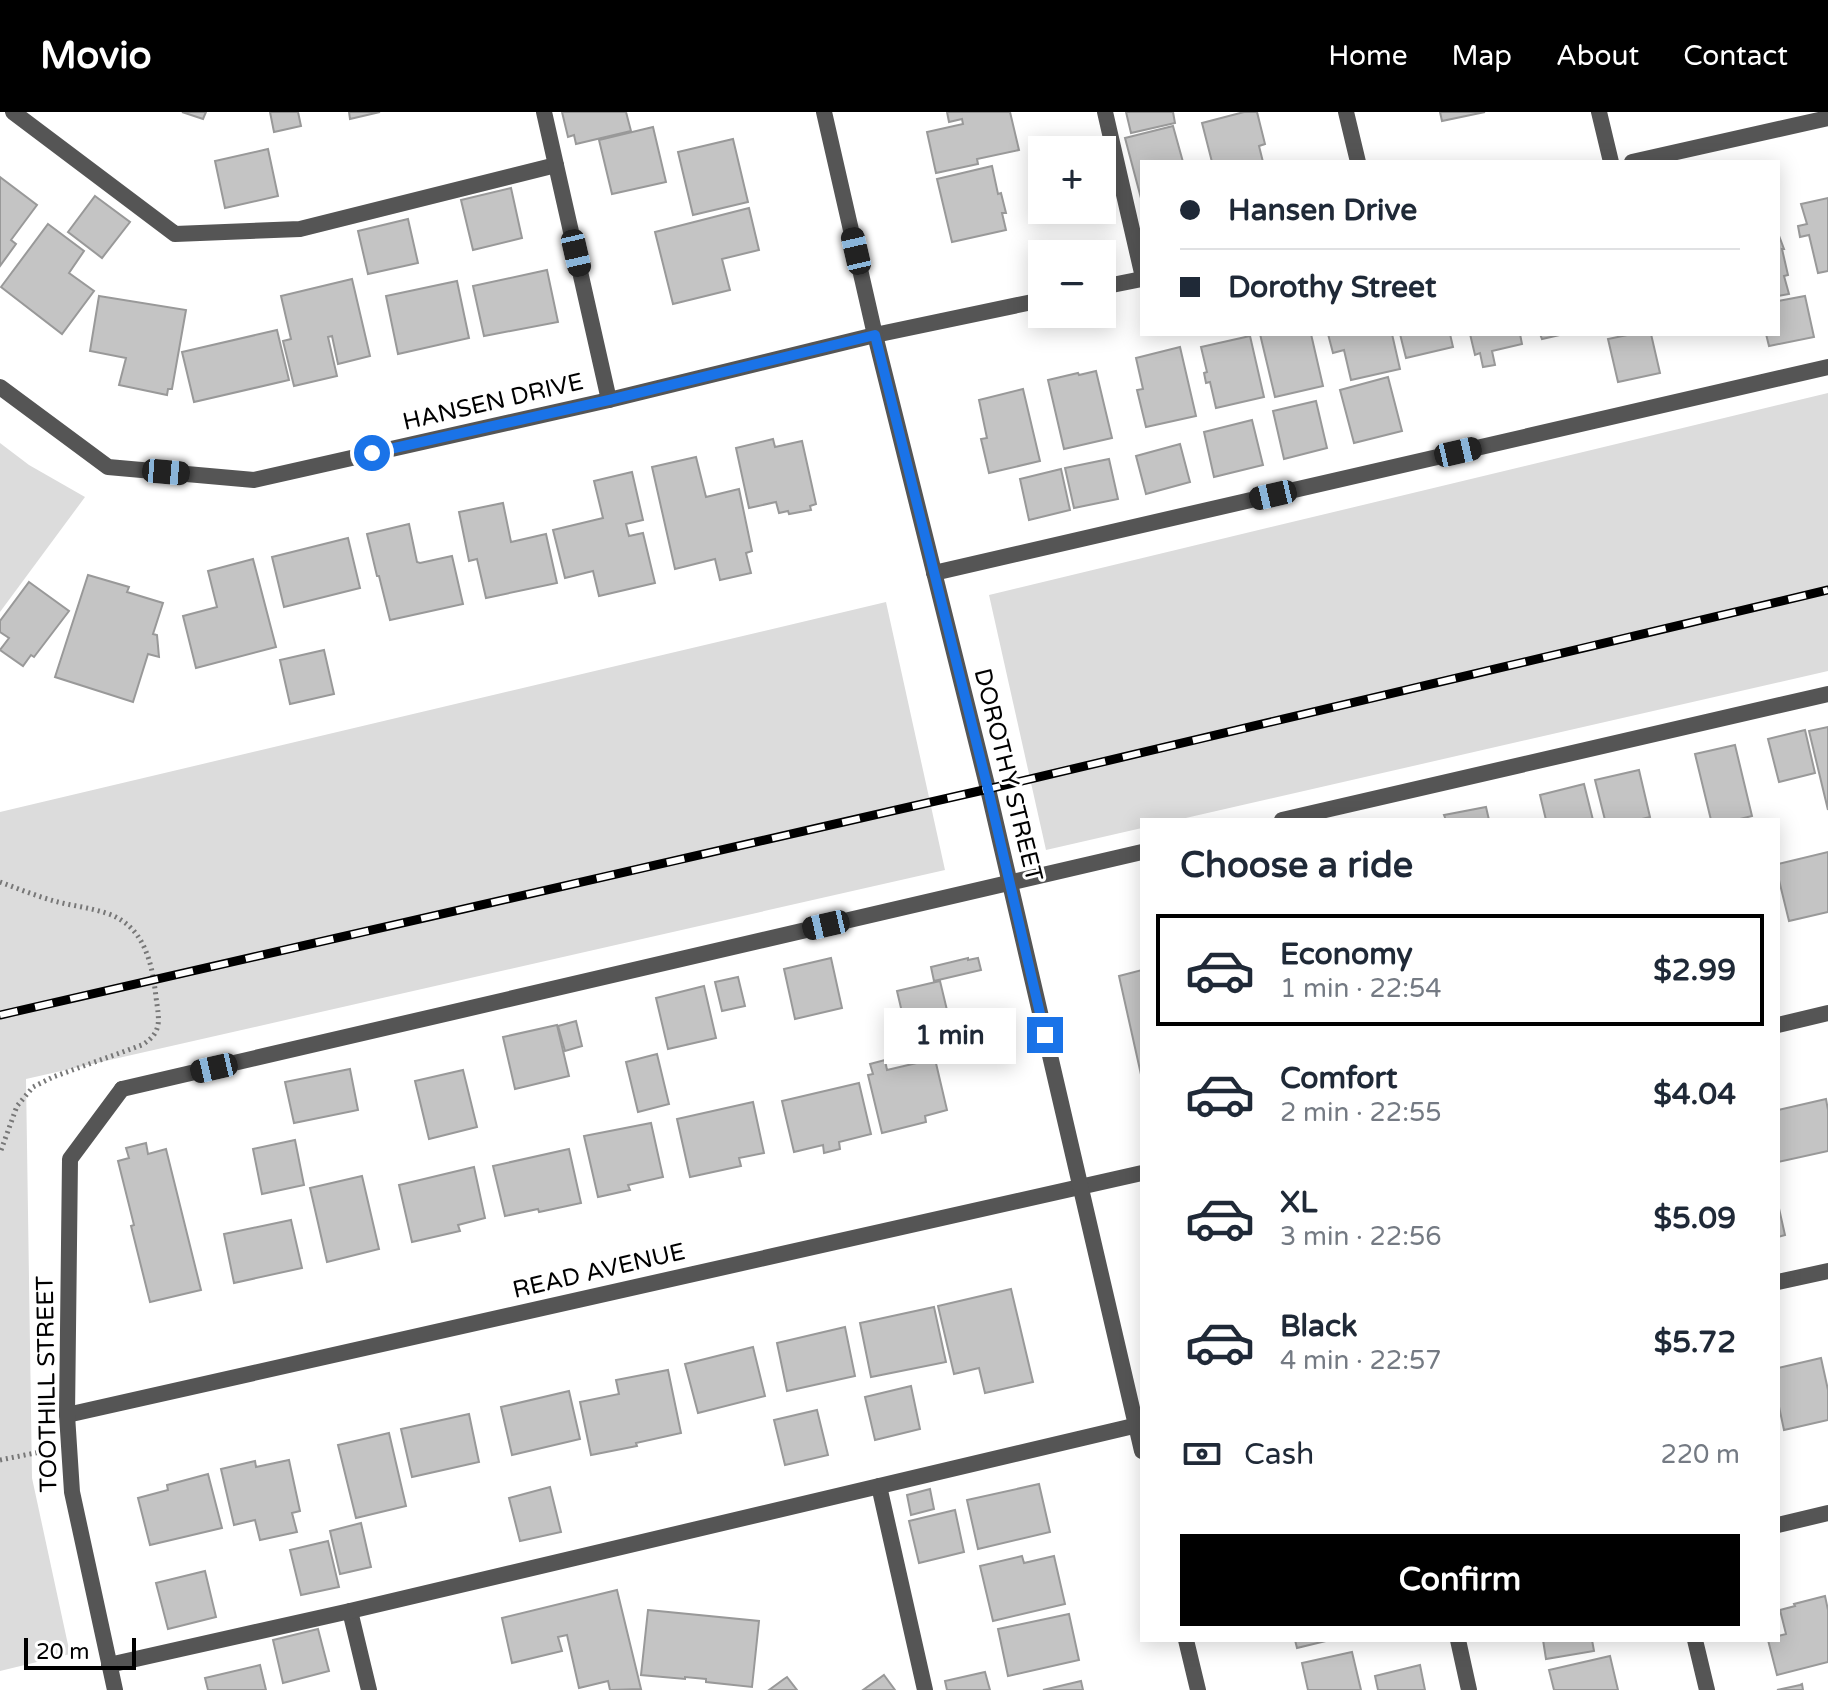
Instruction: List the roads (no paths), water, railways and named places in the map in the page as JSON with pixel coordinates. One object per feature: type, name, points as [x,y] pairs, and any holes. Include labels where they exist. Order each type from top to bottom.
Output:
[{"type":"street","points":[[13,112],[175,234],[300,229],[556,165]]},
{"type":"street","points":[[544,112],[609,400]]},
{"type":"street","name":"DOROTHY STREET","points":[[824,112],[875,335],[1139,1424]]},
{"type":"street","points":[[1105,112],[1140,264]]},
{"type":"street","points":[[1346,112],[1358,160]]},
{"type":"street","points":[[1599,112],[1611,160]]},
{"type":"street","points":[[1640,160],[1825,116]]},
{"type":"street","points":[[1116,284],[1140,279]]},
{"type":"street","name":"HANSEN DRIVE","points":[[0,387],[108,467],[254,480],[609,400],[875,335],[1028,303]]},
{"type":"street","points":[[934,573],[1828,367]]},
{"type":"street","points":[[1291,818],[1828,694]]},
{"type":"street","points":[[1010,883],[1140,852]]},
{"type":"street","name":"TOOTHILL STREET","points":[[115,1690],[72,1492],[67,1415],[70,1159],[122,1089],[1010,883]]},
{"type":"street","points":[[1780,1025],[1828,1013]]},
{"type":"street","name":"READ AVENUE","points":[[67,1415],[1140,1173]]},
{"type":"street","points":[[1780,1282],[1828,1271]]},
{"type":"street","points":[[109,1665],[1139,1424]]},
{"type":"street","points":[[879,1486],[925,1690]]},
{"type":"street","points":[[1780,1525],[1828,1513]]},
{"type":"street","points":[[350,1611],[369,1690]]},
{"type":"street","points":[[1186,1642],[1198,1690]]},
{"type":"street","points":[[1458,1642],[1469,1690]]},
{"type":"street","points":[[1695,1642],[1707,1690]]},
{"type":"railway","points":[[0,1015],[988,789],[1828,590]]}]
